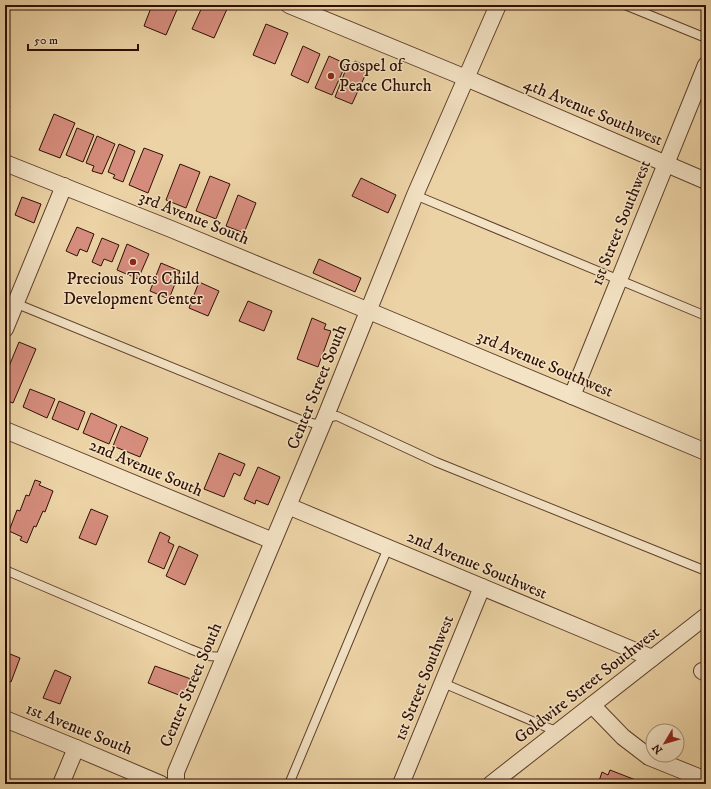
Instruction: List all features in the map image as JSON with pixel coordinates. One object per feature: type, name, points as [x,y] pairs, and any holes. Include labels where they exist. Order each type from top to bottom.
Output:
[{"type":"street","name":"4th Avenue Southwest","points":[[289,5],[466,78],[706,181]]},
{"type":"street","name":"Center Street South","points":[[176,784],[176,772],[325,418],[415,195],[498,5]]},
{"type":"street","name":"1st Street Southwest","points":[[572,396],[706,65]]},
{"type":"street","name":"3rd Avenue South","points":[[5,163],[171,229],[369,311]]},
{"type":"street","points":[[5,329],[10,301],[64,186]]},
{"type":"street","name":"3rd Avenue Southwest","points":[[369,311],[706,452]]},
{"type":"street","name":"2nd Avenue South","points":[[5,430],[273,541]]},
{"type":"street","name":"2nd Avenue Southwest","points":[[288,506],[652,658]]},
{"type":"street","name":"1st Street Southwest","points":[[401,784],[482,587]]},
{"type":"street","name":"Goldwire Street Southwest","points":[[491,784],[706,616]]},
{"type":"street","points":[[592,705],[623,737],[649,757],[706,780]]},
{"type":"street","name":"1st Avenue South","points":[[5,719],[161,784]]},
{"type":"street","points":[[61,784],[76,748]]},
{"type":"lane","points":[[625,5],[706,38]]},
{"type":"lane","points":[[415,195],[706,316]]},
{"type":"lane","points":[[10,301],[301,420],[316,424],[325,418],[337,416],[436,462],[706,571]]},
{"type":"lane","points":[[290,784],[388,548]]},
{"type":"lane","points":[[5,570],[190,649],[208,656],[224,657]]},
{"type":"lane","points":[[443,683],[558,732]]},
{"type":"building","points":[[152,5],[179,5],[166,35],[144,26]]},
{"type":"building","points":[[203,5],[217,5],[227,9],[214,38],[192,29]]},
{"type":"building","points":[[266,24],[288,33],[275,64],[253,55]]},
{"type":"building","points":[[303,46],[320,54],[308,83],[291,75]]},
{"type":"building","name":"Gospel of Peace Church","points":[[329,56],[346,64],[332,95],[315,88]]},
{"type":"building","points":[[355,61],[369,67],[352,104],[335,97],[348,64],[352,66]]},
{"type":"building","points":[[5,104],[10,106],[5,118]]},
{"type":"building","points":[[54,114],[75,123],[60,158],[39,150]]},
{"type":"building","points":[[77,128],[94,135],[83,162],[66,155]]},
{"type":"building","points":[[97,136],[115,144],[102,174],[92,171],[94,166],[86,163]]},
{"type":"building","points":[[119,144],[135,151],[123,182],[113,178],[115,175],[108,172]]},
{"type":"building","points":[[144,148],[163,155],[148,193],[129,185]]},
{"type":"building","points":[[180,164],[200,172],[186,208],[166,200]]},
{"type":"building","points":[[210,176],[230,184],[216,219],[196,211]]},
{"type":"building","points":[[361,178],[396,195],[388,213],[352,196]]},
{"type":"building","points":[[238,195],[256,203],[244,233],[226,226]]},
{"type":"building","points":[[22,197],[41,204],[34,223],[15,215]]},
{"type":"building","points":[[77,227],[94,234],[87,252],[80,249],[77,256],[66,251]]},
{"type":"building","points":[[102,238],[119,245],[112,262],[104,259],[101,266],[92,262]]},
{"type":"building","name":"Precious Tots Child Development Center","points":[[127,244],[149,254],[138,279],[117,270]]},
{"type":"building","points":[[319,259],[361,278],[355,292],[313,273]]},
{"type":"building","points":[[161,263],[180,271],[169,299],[150,291]]},
{"type":"building","points":[[199,282],[219,291],[208,316],[189,308]]},
{"type":"building","points":[[248,301],[272,311],[264,331],[239,321]]},
{"type":"building","points":[[312,318],[326,324],[324,329],[331,331],[318,367],[297,359]]},
{"type":"building","points":[[19,342],[36,349],[13,403],[5,400],[5,376]]},
{"type":"building","points":[[30,389],[55,399],[47,418],[23,407]]},
{"type":"building","points":[[59,401],[85,412],[78,430],[52,419]]},
{"type":"building","points":[[91,413],[117,425],[109,444],[83,433]]},
{"type":"building","points":[[121,426],[148,438],[140,457],[113,446]]},
{"type":"building","points":[[219,453],[245,464],[240,476],[234,473],[224,497],[204,489]]},
{"type":"building","points":[[258,467],[280,477],[268,505],[256,500],[255,504],[244,499]]},
{"type":"building","points":[[35,480],[41,482],[39,485],[53,491],[45,512],[43,511],[36,527],[34,526],[27,543],[20,540],[22,537],[9,531],[17,510],[20,511],[26,495],[29,496]]},
{"type":"building","points":[[91,509],[108,516],[96,545],[79,538]]},
{"type":"building","points":[[160,532],[170,537],[168,542],[174,545],[164,569],[148,562]]},
{"type":"building","points":[[179,546],[198,555],[185,585],[166,576]]},
{"type":"building","points":[[5,652],[20,658],[11,682],[5,679]]},
{"type":"building","points":[[155,666],[191,679],[184,697],[148,683]]},
{"type":"building","points":[[55,670],[71,677],[60,704],[43,698]]},
{"type":"building","points":[[610,770],[646,784],[598,784],[602,772],[608,775]]},
{"type":"place","name":"Gospel of Peace Church","points":[[331,76]]},
{"type":"place","name":"Precious Tots Child Development Center","points":[[133,262]]}]
